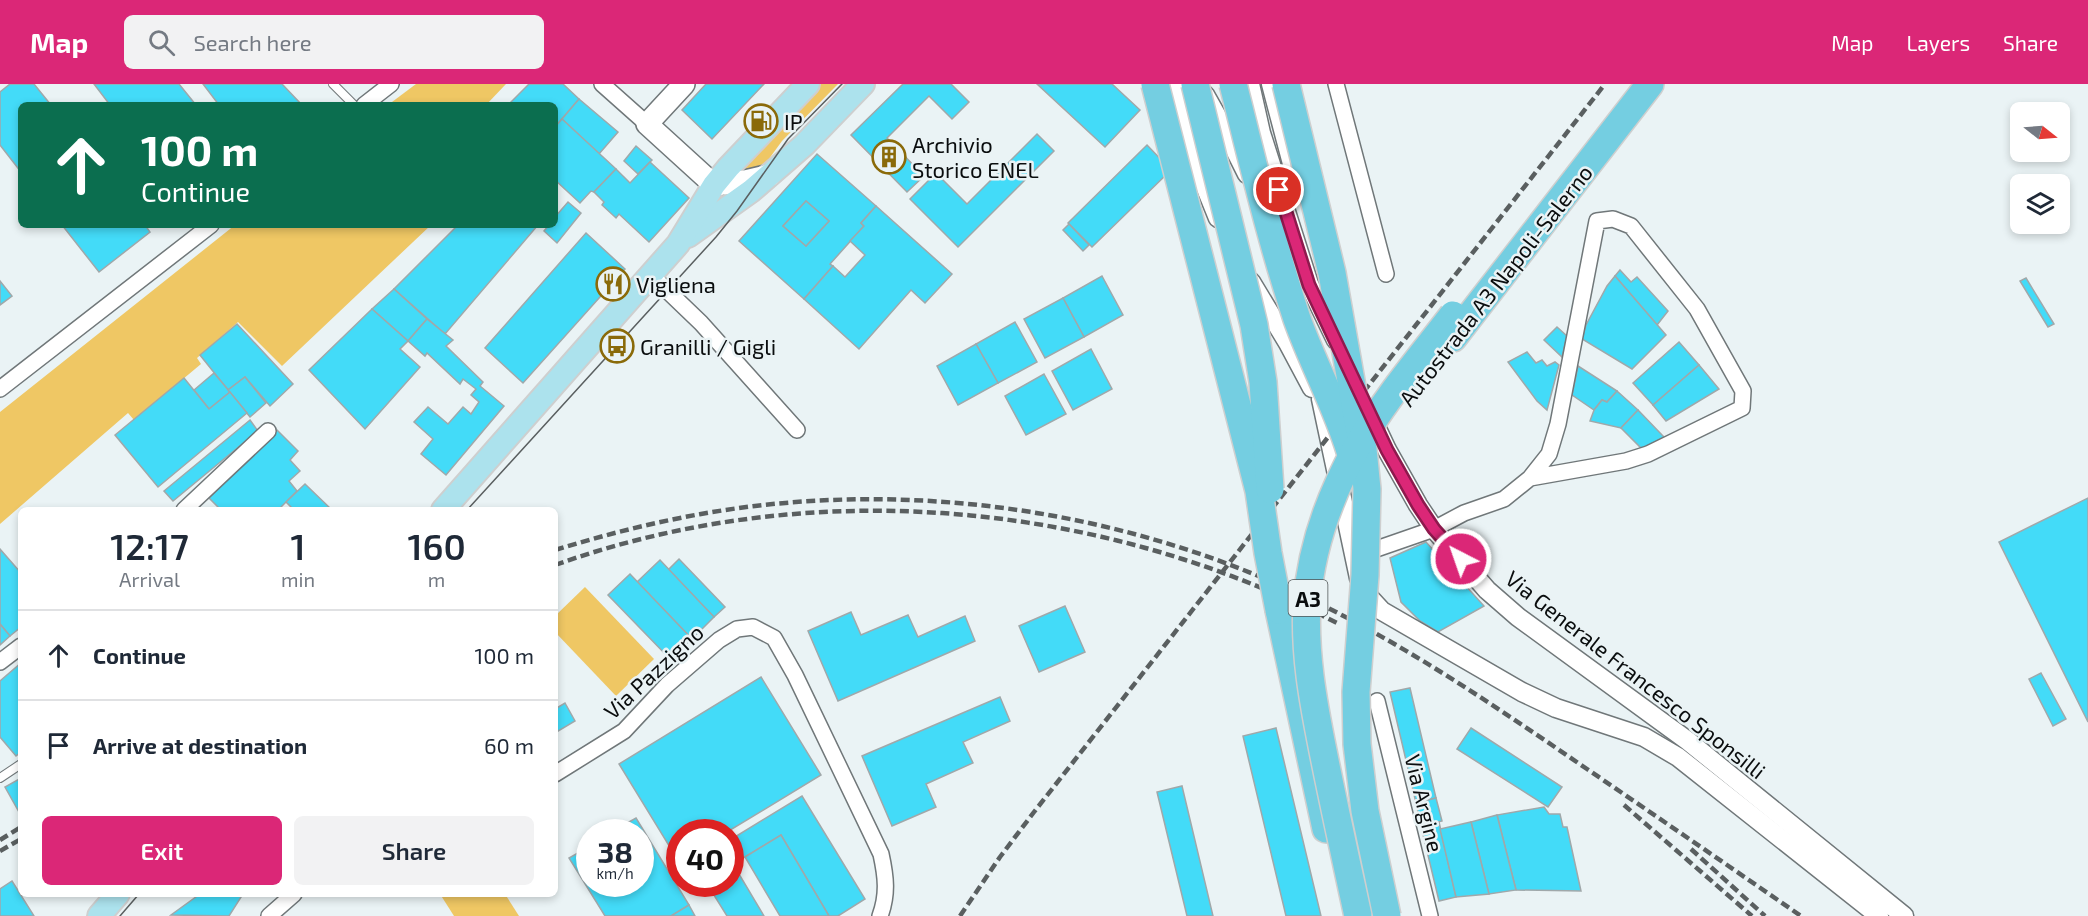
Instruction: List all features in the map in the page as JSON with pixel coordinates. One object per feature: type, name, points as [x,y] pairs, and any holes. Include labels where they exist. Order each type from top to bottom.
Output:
[{"type":"highway","name":"A3","points":[[1155,84],[1259,491],[1279,610],[1345,916]]},
{"type":"highway","name":"A3","points":[[1196,84],[1254,325],[1263,382],[1279,610]]},
{"type":"highway","name":"A3","points":[[1233,84],[1274,249],[1299,322],[1353,459],[1360,549]]},
{"type":"highway","name":"A3","points":[[1286,84],[1338,300],[1363,449],[1367,489],[1360,549],[1357,744],[1365,811],[1387,916]]},
{"type":"highway","name":"Autostrada A3 Napoli-Salerno","points":[[1370,916],[1336,766],[1319,667],[1322,588],[1338,521],[1360,469],[1453,326],[1632,84]]},
{"type":"highway","name":"Autostrada A3 Napoli-Salerno","points":[[1358,916],[1307,667],[1307,602],[1320,530],[1356,450],[1388,400],[1453,326],[1650,84]]},
{"type":"main road","points":[[684,84],[647,124],[714,184],[745,181],[770,175]]},
{"type":"main road","points":[[679,243],[714,184],[808,84]]},
{"type":"main road","points":[[446,507],[679,243],[770,175],[804,146],[863,84]]},
{"type":"main road","points":[[99,916],[115,897]]},
{"type":"street","points":[[368,102],[391,84]]},
{"type":"street","points":[[602,84],[647,124]]},
{"type":"street","points":[[1178,84],[1209,197],[1223,231],[1264,306],[1306,374],[1323,412]]},
{"type":"street","points":[[1196,84],[1227,134],[1271,230],[1314,368],[1323,412]]},
{"type":"street","points":[[1250,84],[1262,133],[1309,285],[1334,335]]},
{"type":"street","points":[[1271,84],[1323,278],[1334,335]]},
{"type":"street","points":[[1336,84],[1386,274]]},
{"type":"street","points":[[1360,549],[1434,529],[1464,513],[1504,499],[1530,478],[1549,454],[1558,424],[1596,221],[1613,219],[1631,226],[1697,309],[1743,391],[1742,408],[1648,454],[1626,462],[1530,478]]},
{"type":"street","points":[[0,389],[207,228]]},
{"type":"street","points":[[651,274],[701,323],[797,430]]},
{"type":"street","name":"Via Generale Francesco Sponsilli","points":[[1334,335],[1387,450],[1418,505],[1434,529],[1487,590],[1518,617],[1688,741],[1904,916]]},
{"type":"street","name":"Via Generale Francesco Sponsilli","points":[[1323,412],[1360,549],[1359,578],[1370,598],[1382,611],[1522,693],[1556,708],[1644,737],[1678,757],[1879,916]]},
{"type":"street","points":[[187,507],[268,431]]},
{"type":"street","name":"Via Pazzigno","points":[[558,772],[624,731],[667,685],[719,640],[737,628],[753,627],[774,638],[795,675],[881,854],[887,878],[880,916]]},
{"type":"street","points":[[0,662],[18,648]]},
{"type":"street","name":"Via Argine","points":[[1377,701],[1430,916]]},
{"type":"street","points":[[269,916],[291,897]]},
{"type":"lane","points":[[333,84],[351,102]]},
{"type":"lane","points":[[0,778],[18,766]]},
{"type":"shaded area","points":[[416,84],[506,84],[489,102],[392,102]]},
{"type":"shaded area","points":[[819,84],[838,84],[782,141],[766,163],[745,171],[736,169]]},
{"type":"shaded area","points":[[231,228],[428,228],[282,366],[238,322],[197,358],[201,364],[134,420],[128,413],[0,524],[0,412]]},
{"type":"shaded area","points":[[585,587],[654,659],[616,696],[558,635],[558,613]]},
{"type":"shaded area","points":[[442,897],[507,897],[519,916],[454,916]]},
{"type":"building","points":[[10,84],[34,84],[49,102],[18,102],[18,168],[0,145],[0,92]]},
{"type":"building","points":[[94,84],[179,84],[194,102],[108,102]]},
{"type":"building","points":[[203,84],[282,84],[299,102],[217,102]]},
{"type":"building","points":[[529,84],[563,84],[579,99],[558,124],[558,102],[511,102]]},
{"type":"building","points":[[706,84],[764,84],[712,139],[682,110]]},
{"type":"building","name":"Archivio Storico ENEL","points":[[903,84],[951,84],[969,102],[952,119],[929,96],[887,138],[924,176],[907,192],[851,135]]},
{"type":"building","points":[[1037,84],[1112,84],[1140,110],[1105,147]]},
{"type":"building","points":[[579,99],[618,132],[599,154],[562,119]]},
{"type":"building","points":[[562,119],[616,169],[580,203],[558,183],[558,124]]},
{"type":"building","points":[[1037,134],[1054,151],[958,247],[910,199],[936,173],[967,204]]},
{"type":"building","points":[[1147,145],[1171,170],[1092,247],[1068,223]]},
{"type":"building","points":[[636,146],[652,160],[638,174],[624,161]]},
{"type":"building","points":[[817,154],[876,206],[861,223],[864,226],[830,264],[833,266],[804,299],[739,241]],"holes":[[[806,201],[829,221],[806,246],[783,226]]]},
{"type":"building","points":[[650,162],[689,198],[649,242],[619,214],[616,218],[602,205],[604,202],[594,192],[616,169],[630,183]]},
{"type":"building","points":[[806,201],[829,221],[806,246],[783,226]]},
{"type":"building","points":[[568,202],[581,213],[557,243],[544,231],[546,228],[558,228],[558,214]]},
{"type":"building","points":[[876,206],[952,274],[925,303],[911,290],[859,349],[804,299],[833,266],[845,277],[865,255],[850,241],[864,226],[861,223]]},
{"type":"building","points":[[1069,224],[1089,245],[1083,251],[1063,230]]},
{"type":"building","points":[[64,228],[147,228],[150,232],[99,272]]},
{"type":"building","points":[[455,228],[535,228],[445,334],[394,289]]},
{"type":"building","points":[[586,233],[625,269],[523,383],[485,348]]},
{"type":"building","points":[[1620,270],[1631,282],[1637,277],[1668,311],[1657,325],[1615,276]]},
{"type":"building","points":[[1102,276],[1123,315],[1084,337],[1063,298]]},
{"type":"building","points":[[1615,276],[1666,335],[1632,369],[1582,339],[1586,325]]},
{"type":"building","points":[[2026,278],[2054,324],[2048,327],[2020,281]]},
{"type":"building","points":[[0,281],[12,296],[0,305]]},
{"type":"building","points":[[394,289],[427,319],[408,341],[372,309]]},
{"type":"building","points":[[1063,298],[1084,337],[1045,358],[1024,319]]},
{"type":"building","points":[[372,309],[408,341],[400,349],[420,367],[365,429],[309,370]]},
{"type":"building","points":[[427,319],[453,340],[446,346],[483,382],[480,386],[504,406],[446,475],[421,454],[433,439],[414,422],[428,407],[448,424],[463,407],[471,414],[479,402],[471,395],[476,389],[463,379],[460,384],[427,353],[425,356],[408,341]]},
{"type":"building","points":[[1015,322],[1037,362],[998,383],[976,344]]},
{"type":"building","points":[[237,324],[293,384],[270,406],[245,377],[228,390],[200,355]]},
{"type":"building","points":[[1557,327],[1567,336],[1562,357],[1544,340]]},
{"type":"building","points":[[1679,342],[1699,365],[1653,405],[1633,383]]},
{"type":"building","points":[[976,344],[998,383],[958,405],[937,366]]},
{"type":"building","points":[[1091,349],[1112,389],[1073,410],[1052,371]]},
{"type":"building","points":[[1527,352],[1536,363],[1542,360],[1547,366],[1555,362],[1559,365],[1547,410],[1537,401],[1508,362]]},
{"type":"building","points":[[1699,365],[1719,389],[1666,421],[1653,405]]},
{"type":"building","points":[[1578,366],[1617,391],[1607,402],[1602,400],[1594,410],[1572,395]]},
{"type":"building","points":[[214,373],[230,392],[209,409],[194,390]]},
{"type":"building","points":[[1044,374],[1066,414],[1026,435],[1005,396]]},
{"type":"building","points":[[245,377],[266,403],[250,417],[228,390]]},
{"type":"building","points":[[184,378],[209,409],[230,392],[247,413],[158,487],[115,435]]},
{"type":"building","points":[[1617,391],[1638,410],[1621,428],[1590,421],[1594,410],[1602,400],[1607,402]]},
{"type":"building","points":[[1638,410],[1664,437],[1642,449],[1621,428]]},
{"type":"building","points":[[250,420],[258,431],[173,501],[164,491]]},
{"type":"building","points":[[277,430],[298,451],[290,460],[300,471],[289,481],[297,491],[281,507],[218,507],[209,498]]},
{"type":"building","points":[[305,484],[329,507],[291,507],[286,502]]},
{"type":"building","points":[[2088,498],[2088,722],[1999,542]]},
{"type":"building","points":[[1426,542],[1484,606],[1438,632],[1420,621],[1401,602],[1390,558]]},
{"type":"building","points":[[0,549],[18,570],[18,629],[10,636],[0,624]]},
{"type":"building","points":[[679,559],[725,607],[714,617],[668,570]]},
{"type":"building","points":[[660,560],[714,617],[692,639],[637,582]]},
{"type":"building","points":[[630,574],[692,639],[670,659],[608,595]]},
{"type":"building","points":[[1065,606],[1085,652],[1039,672],[1019,626]]},
{"type":"building","points":[[851,612],[861,635],[908,615],[918,637],[965,616],[975,641],[838,701],[808,631]]},
{"type":"building","points":[[0,624],[10,636],[0,645]]},
{"type":"building","points":[[18,666],[18,754],[16,756],[0,737],[0,681]]},
{"type":"building","points":[[2041,673],[2066,719],[2053,726],[2029,679]]},
{"type":"building","points":[[761,677],[821,775],[744,822],[744,819],[666,819],[666,841],[619,764]]},
{"type":"building","points":[[1410,688],[1436,798],[1416,803],[1390,692]]},
{"type":"building","points":[[1000,697],[1010,721],[963,742],[973,763],[926,784],[936,807],[892,826],[862,756]]},
{"type":"building","points":[[565,703],[575,721],[558,731],[558,707]]},
{"type":"building","points":[[1276,728],[1321,916],[1286,916],[1243,736]]},
{"type":"building","points":[[1471,728],[1562,787],[1548,807],[1457,749]]},
{"type":"building","points":[[18,780],[18,810],[5,787]]},
{"type":"building","points":[[1182,786],[1213,916],[1187,916],[1157,792]]},
{"type":"building","points":[[802,796],[865,899],[838,916],[829,916],[781,835],[744,857],[744,831]]},
{"type":"building","points":[[1436,798],[1442,821],[1421,826],[1416,803]]},
{"type":"building","points":[[1544,807],[1549,814],[1560,814],[1563,827],[1567,827],[1581,891],[1516,890],[1497,815]]},
{"type":"building","points":[[1497,815],[1516,890],[1489,894],[1471,822]]},
{"type":"building","points":[[1439,822],[1456,897],[1439,901],[1421,826]]},
{"type":"building","points":[[1471,822],[1489,894],[1456,897],[1440,829]]},
{"type":"building","points":[[781,835],[829,916],[780,916],[745,857]]},
{"type":"building","points":[[654,848],[666,867],[666,897],[684,897],[689,905],[671,916],[605,916],[593,897],[654,897]]},
{"type":"building","points":[[576,854],[576,869],[569,858]]},
{"type":"building","points":[[12,881],[18,891],[18,897],[22,897],[34,916],[0,916],[0,889]]},
{"type":"building","points":[[744,882],[764,916],[727,916],[715,897],[744,897]]},
{"type":"building","points":[[196,897],[241,897],[229,916],[171,915]]},
{"type":"building","points":[[689,905],[695,916],[671,916]]},
{"type":"tram line","points":[[470,507],[716,237],[788,139],[842,84]]},
{"type":"tram line","points":[[120,916],[136,897]]},
{"type":"railway","points":[[960,916],[1034,812],[1605,84]]},
{"type":"railway","points":[[558,549],[704,513],[828,500],[902,500],[975,505],[1048,515],[1120,530],[1191,551],[1259,576],[1326,607],[1394,644],[1523,726],[1801,916]]},
{"type":"railway","points":[[558,564],[652,536],[751,518],[852,511],[953,514],[1053,527],[1152,550],[1247,582],[1339,624]]},
{"type":"railway","points":[[1624,805],[1752,916]]},
{"type":"railway","points":[[0,840],[18,829]]},
{"type":"railway","points":[[0,851],[18,841]]},
{"type":"railway","points":[[1691,849],[1765,916]]},
{"type":"place","name":"IP","points":[[761,121]]},
{"type":"place","name":"Archivio Storico ENEL","points":[[889,157]]},
{"type":"place","name":"Vigliena","points":[[613,284]]},
{"type":"place","name":"Granilli / Gigli","points":[[617,346]]},
{"type":"route","points":[[1279,190],[1309,285],[1387,450],[1434,529],[1461,559]]}]
